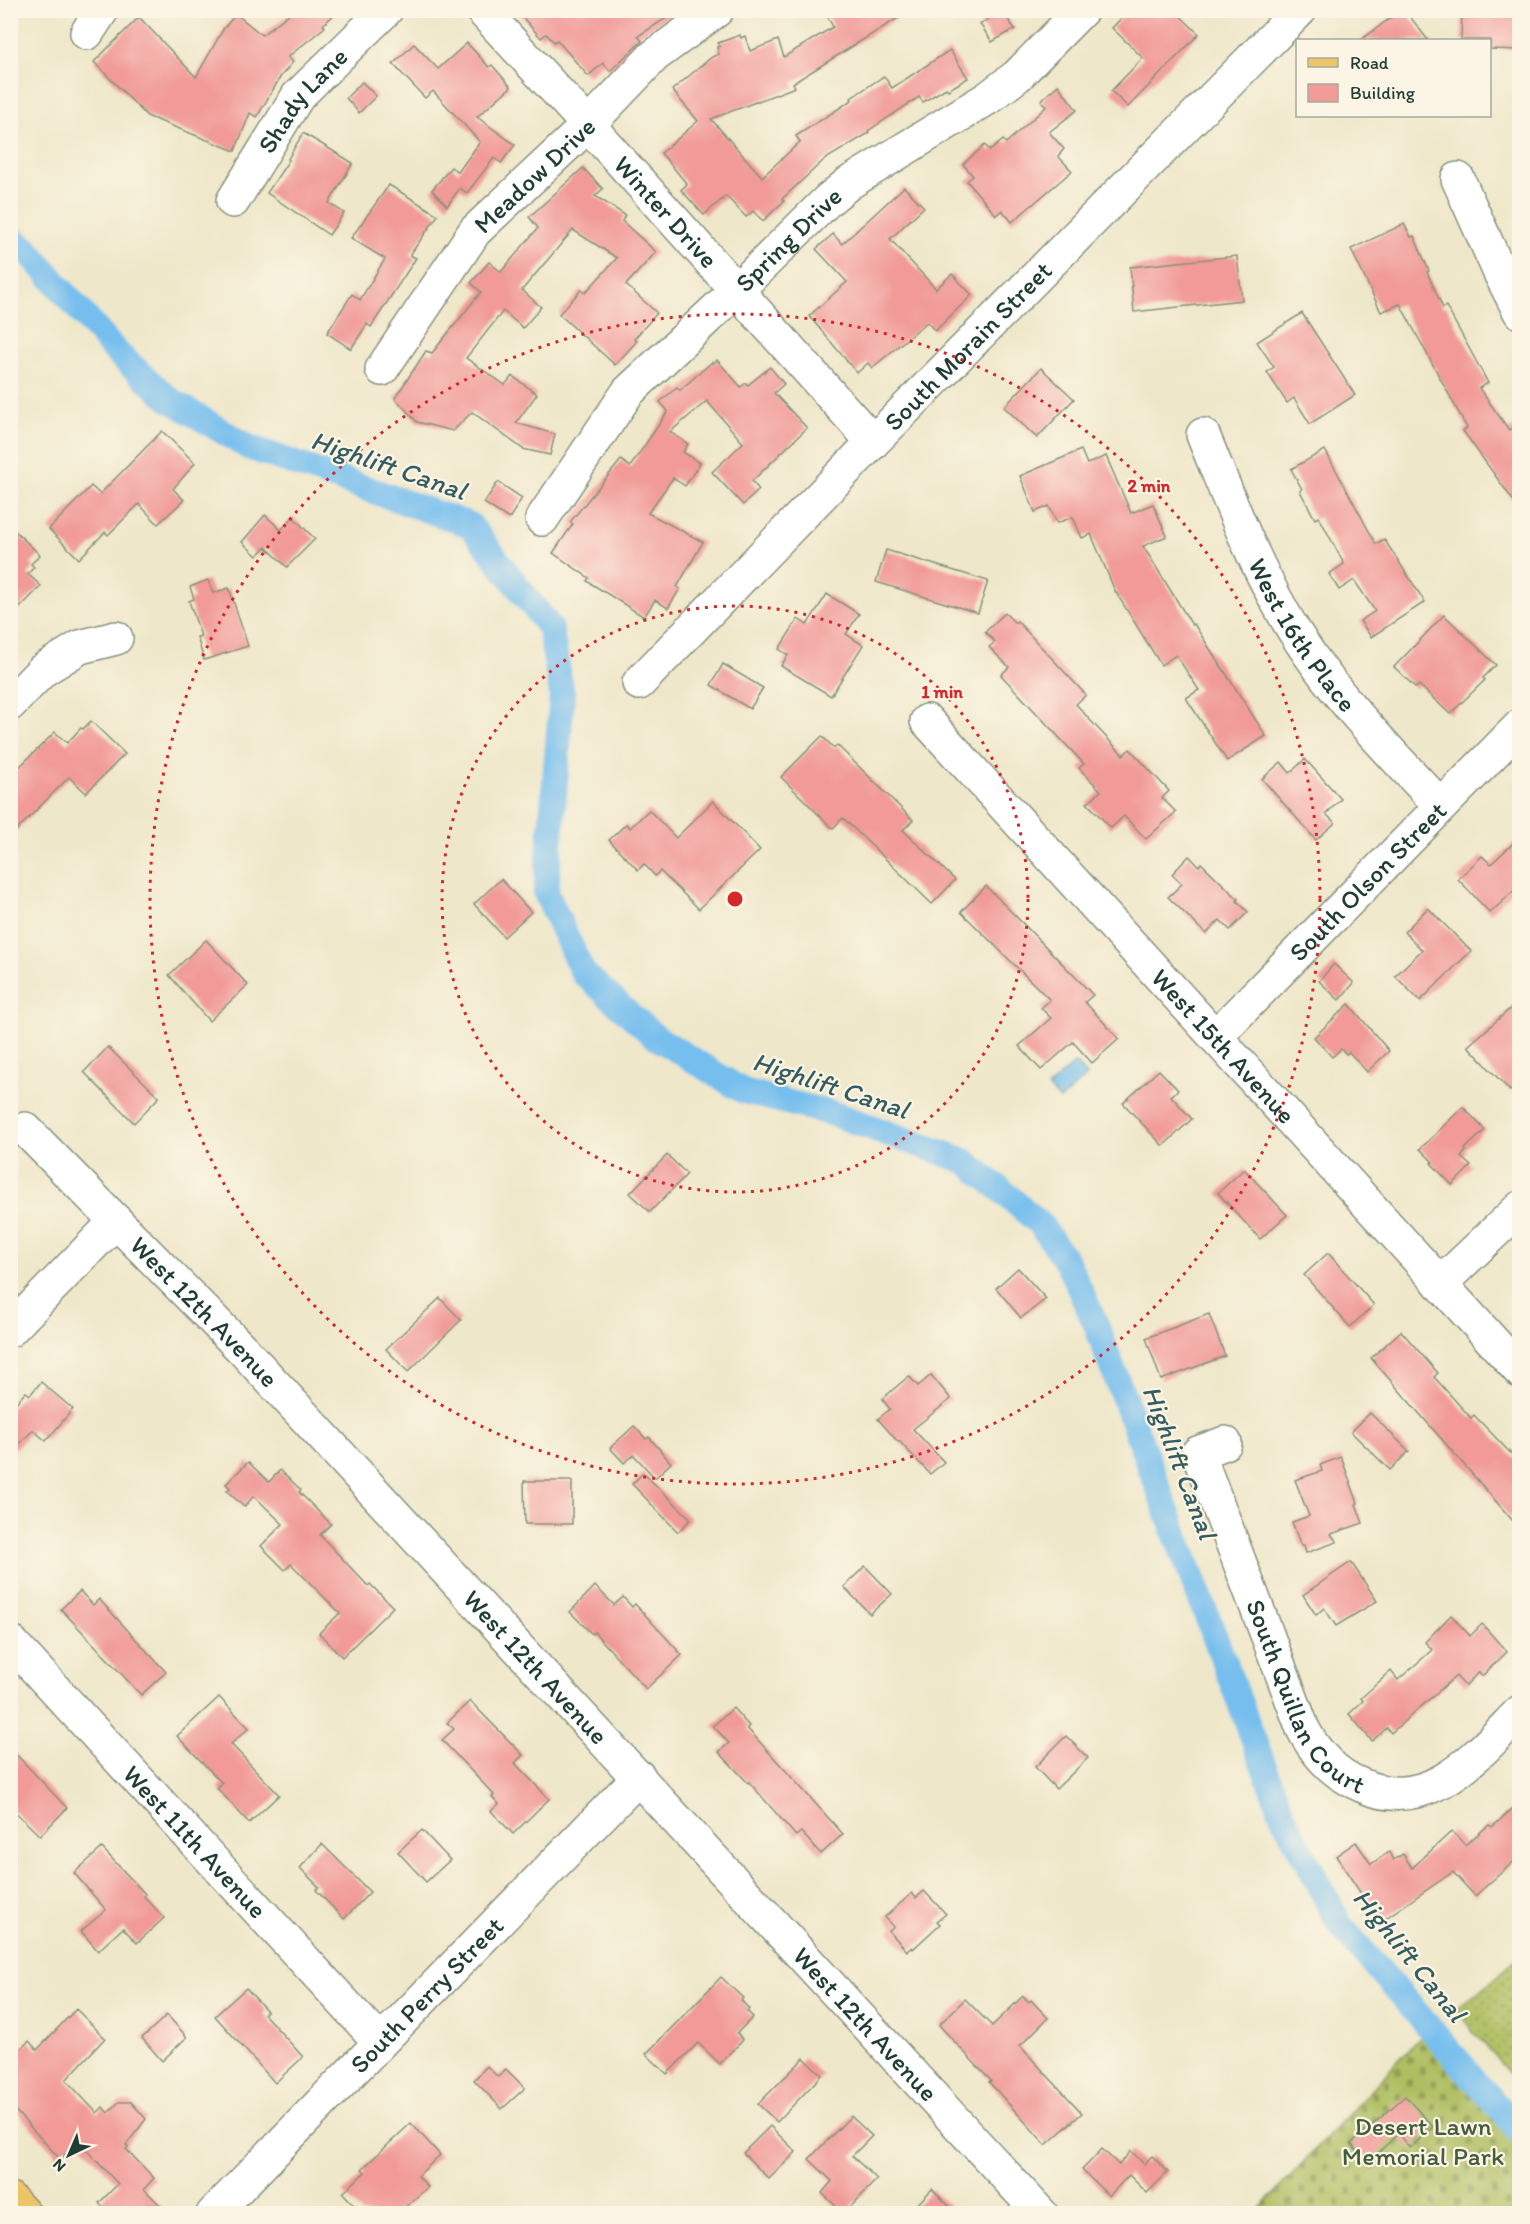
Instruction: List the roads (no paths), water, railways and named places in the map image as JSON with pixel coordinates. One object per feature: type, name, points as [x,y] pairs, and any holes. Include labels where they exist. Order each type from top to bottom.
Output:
[{"type":"main road","points":[[10,2199],[24,2214]]},
{"type":"street","name":"Shady Lane","points":[[233,201],[298,96],[386,10]]},
{"type":"street","name":"Winter Drive","points":[[482,10],[873,442]]},
{"type":"street","name":"Meadow Drive","points":[[382,369],[475,231],[588,125],[654,56],[717,10]]},
{"type":"street","name":"Spring Drive","points":[[542,519],[628,392],[737,290],[828,200],[849,183],[988,98],[1017,76],[1082,10]]},
{"type":"street","name":"South Morain Street","points":[[639,683],[873,442],[1300,10]]},
{"type":"street","points":[[1458,180],[1520,312]]},
{"type":"street","name":"West 16th Place","points":[[1203,435],[1250,549],[1280,609],[1314,660],[1359,717],[1441,806]]},
{"type":"street","points":[[10,704],[43,670],[80,647],[116,638]]},
{"type":"street","name":"West 15th Avenue","points":[[927,721],[1520,1371]]},
{"type":"street","name":"South Olson Street","points":[[1215,1037],[1520,726]]},
{"type":"street","name":"West 12th Avenue","points":[[25,1129],[242,1349],[1041,2214]]},
{"type":"street","points":[[1440,1284],[1520,1208]]},
{"type":"street","points":[[10,1330],[116,1221]]},
{"type":"street","name":"South Quillan Court","points":[[1225,1443],[1198,1453],[1303,1729],[1320,1756],[1336,1771],[1353,1782],[1375,1791],[1394,1794],[1416,1792],[1436,1784],[1469,1763],[1520,1712]]},
{"type":"street","name":"West 11th Avenue","points":[[10,1641],[380,2042]]},
{"type":"street","name":"South Perry Street","points":[[213,2214],[639,1777]]},
{"type":"water","points":[[1075,1063],[1087,1076],[1060,1100],[1048,1087]]},
{"type":"waterway","name":"Highlift Canal","points":[[10,236],[27,250],[116,352],[169,399],[248,447],[470,525],[550,628],[562,694],[546,893],[583,973],[654,1036],[743,1091],[834,1114],[965,1161],[1040,1224],[1068,1264],[1095,1322],[1282,1814],[1340,1925],[1520,2132]]},
{"type":"park label","name":"Desert Lawn Memorial Park","points":[[1423,2141]]}]
